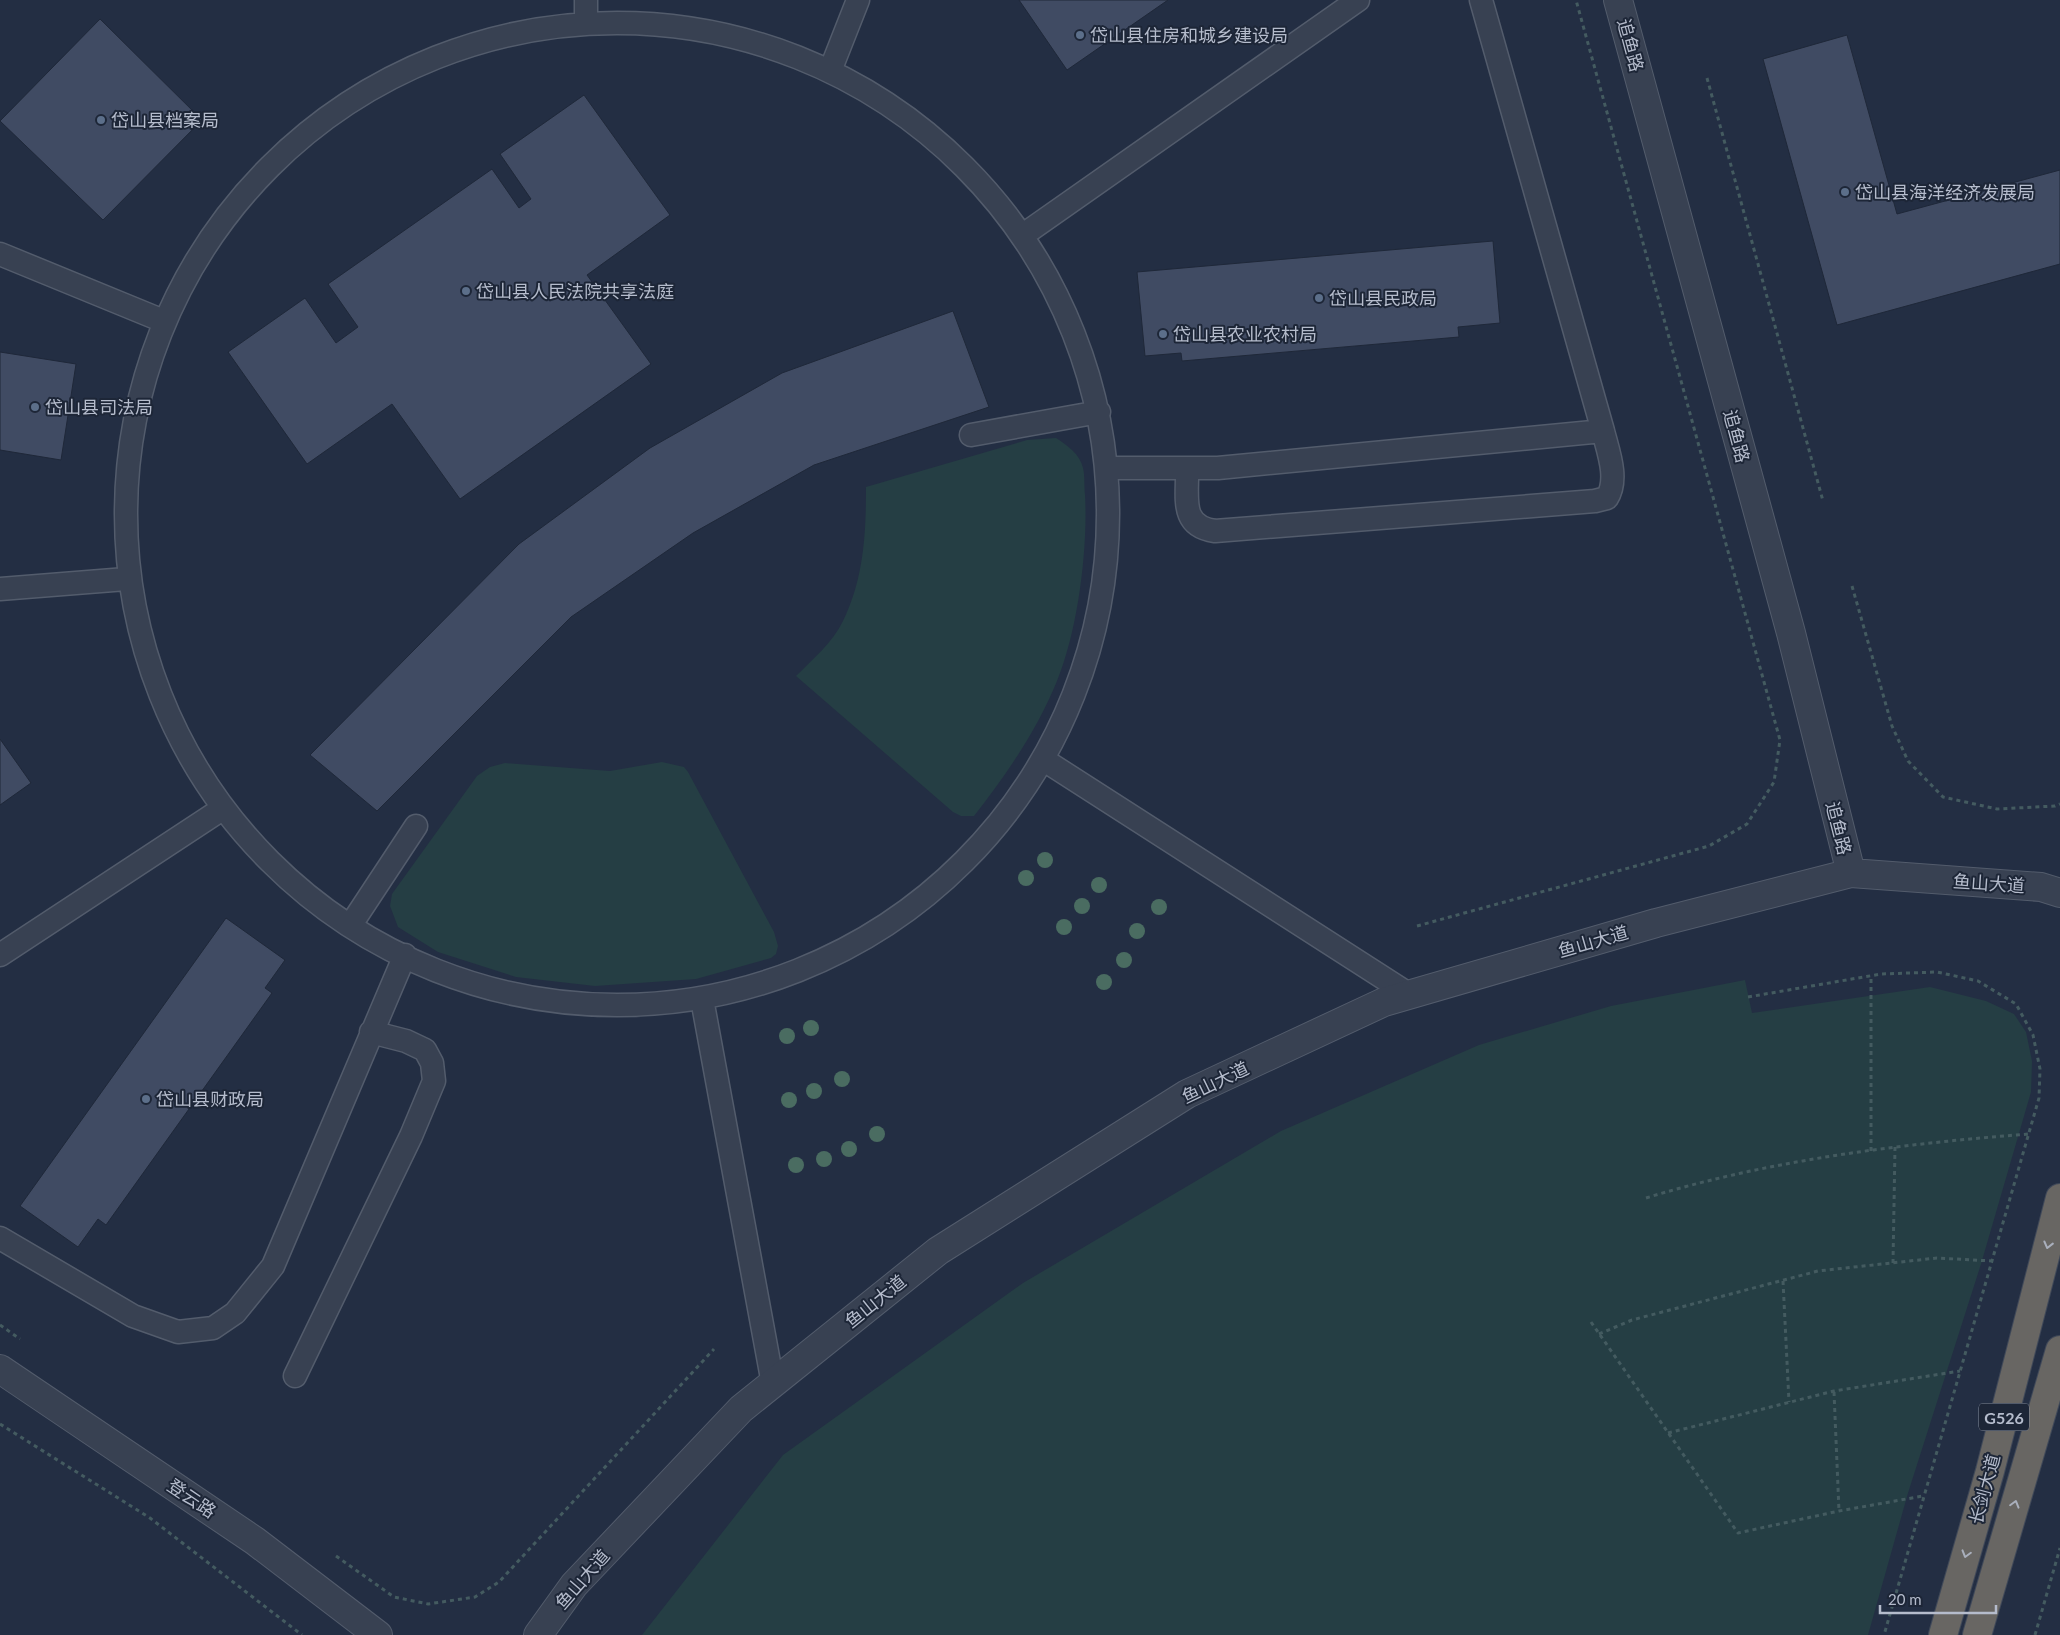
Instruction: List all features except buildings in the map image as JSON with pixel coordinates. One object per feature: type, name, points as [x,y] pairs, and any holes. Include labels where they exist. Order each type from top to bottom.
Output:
[{"type":"highway","name":"长剑大道","points":[[1943,1635],[1990,1472],[2060,1198]]},
{"type":"highway","name":"长剑大道","points":[[1977,1635],[2060,1350]]},
{"type":"street","name":"追鱼路","points":[[1618,0],[1791,633],[1851,873]]},
{"type":"street","name":"鱼山大道","points":[[538,1635],[574,1585],[741,1409],[938,1251],[1188,1094],[1384,1002],[1656,923],[1851,873],[2041,887],[2060,893]]},
{"type":"street","name":"登云路","points":[[0,1369],[256,1541],[378,1635]]},
{"type":"lane","points":[[586,0],[586,24]]},
{"type":"lane","points":[[830,71],[858,0]]},
{"type":"lane","points":[[1023,235],[1358,0]]},
{"type":"lane","points":[[1187,468],[1189,512],[1192,522],[1202,529],[1215,531],[1595,501],[1607,498],[1611,492],[1613,480],[1603,431],[1481,0]]},
{"type":"lane","points":[[571,24],[586,24],[704,30],[830,71],[904,114],[962,164],[1023,235],[1055,289],[1081,346],[1099,412],[1108,468],[1107,569],[1086,668],[1044,760],[980,847],[900,917],[806,969],[702,999],[570,1004],[441,974],[324,912],[228,820],[160,706],[126,579],[126,447],[161,320],[230,207],[325,116],[442,54],[571,24]]},
{"type":"lane","points":[[0,254],[161,320]]},
{"type":"lane","points":[[971,436],[1099,412]]},
{"type":"lane","points":[[1108,468],[1228,467],[1603,431]]},
{"type":"lane","points":[[0,588],[126,579]]},
{"type":"lane","points":[[1044,760],[1410,995]]},
{"type":"lane","points":[[0,955],[222,809]]},
{"type":"lane","points":[[350,926],[416,826]]},
{"type":"lane","points":[[0,1238],[134,1316],[178,1332],[213,1328],[235,1312],[273,1266],[404,955]]},
{"type":"lane","points":[[702,999],[773,1384]]},
{"type":"lane","points":[[295,1376],[412,1136],[434,1081],[432,1063],[425,1050],[406,1041],[371,1032]]},
{"type":"path","points":[[1416,926],[1709,846],[1747,824],[1774,782],[1780,740],[1576,0]]},
{"type":"path","points":[[1707,78],[1822,501]]},
{"type":"path","points":[[1852,586],[1892,726],[1908,761],[1943,797],[1997,809],[2054,806],[2060,804]]},
{"type":"path","points":[[1748,996],[1871,976],[1937,972],[1978,981],[2016,1004],[2033,1035],[2040,1069],[2039,1098],[1884,1635]]},
{"type":"path","points":[[1871,976],[1871,1151]]},
{"type":"path","points":[[1646,1198],[1767,1166],[1951,1140],[2029,1134]]},
{"type":"path","points":[[1893,1264],[1895,1147]]},
{"type":"path","points":[[1599,1334],[1632,1320],[1818,1271],[1938,1258],[1992,1261]]},
{"type":"path","points":[[1783,1280],[1789,1402]]},
{"type":"path","points":[[1591,1322],[1738,1533],[1839,1511],[1923,1496]]},
{"type":"path","points":[[0,1325],[24,1341]]},
{"type":"path","points":[[329,1552],[394,1597],[428,1604],[474,1597],[499,1582],[714,1349]]},
{"type":"path","points":[[1668,1433],[1834,1391],[1960,1371]]},
{"type":"path","points":[[1834,1391],[1839,1511]]},
{"type":"path","points":[[0,1424],[150,1518],[302,1635]]},
{"type":"path","points":[[2035,1635],[2060,1548]]},
{"type":"green space","points":[[1056,438],[1076,454],[1084,474],[1085,540],[1080,589],[1071,638],[1057,681],[1031,734],[974,816],[961,816],[953,812],[796,676],[834,636],[850,605],[860,572],[864,538],[866,487],[1027,440]]},
{"type":"green space","points":[[662,762],[684,767],[688,772],[774,932],[778,946],[776,954],[771,958],[696,979],[595,986],[516,977],[438,952],[398,927],[390,906],[392,894],[477,776],[490,767],[505,763],[610,771]]},
{"type":"green space","points":[[1745,980],[1752,1013],[1930,987],[1986,1001],[2014,1014],[2026,1032],[2032,1061],[2031,1092],[1981,1264],[1908,1493],[1868,1635],[642,1635],[783,1455],[1023,1283],[1281,1131],[1479,1045],[1611,1006]]},
{"type":"place","name":"岱山县住房和城乡建设局","points":[[1080,35]]},
{"type":"place","name":"岱山县档案局","points":[[101,120]]},
{"type":"place","name":"岱山县海洋经济发展局","points":[[1845,192]]},
{"type":"place","name":"岱山县人民法院共享法庭","points":[[466,291]]},
{"type":"place","name":"岱山县民政局","points":[[1319,298]]},
{"type":"place","name":"岱山县农业农村局","points":[[1163,334]]},
{"type":"place","name":"岱山县司法局","points":[[35,407]]},
{"type":"place","name":"岱山县财政局","points":[[146,1099]]}]
